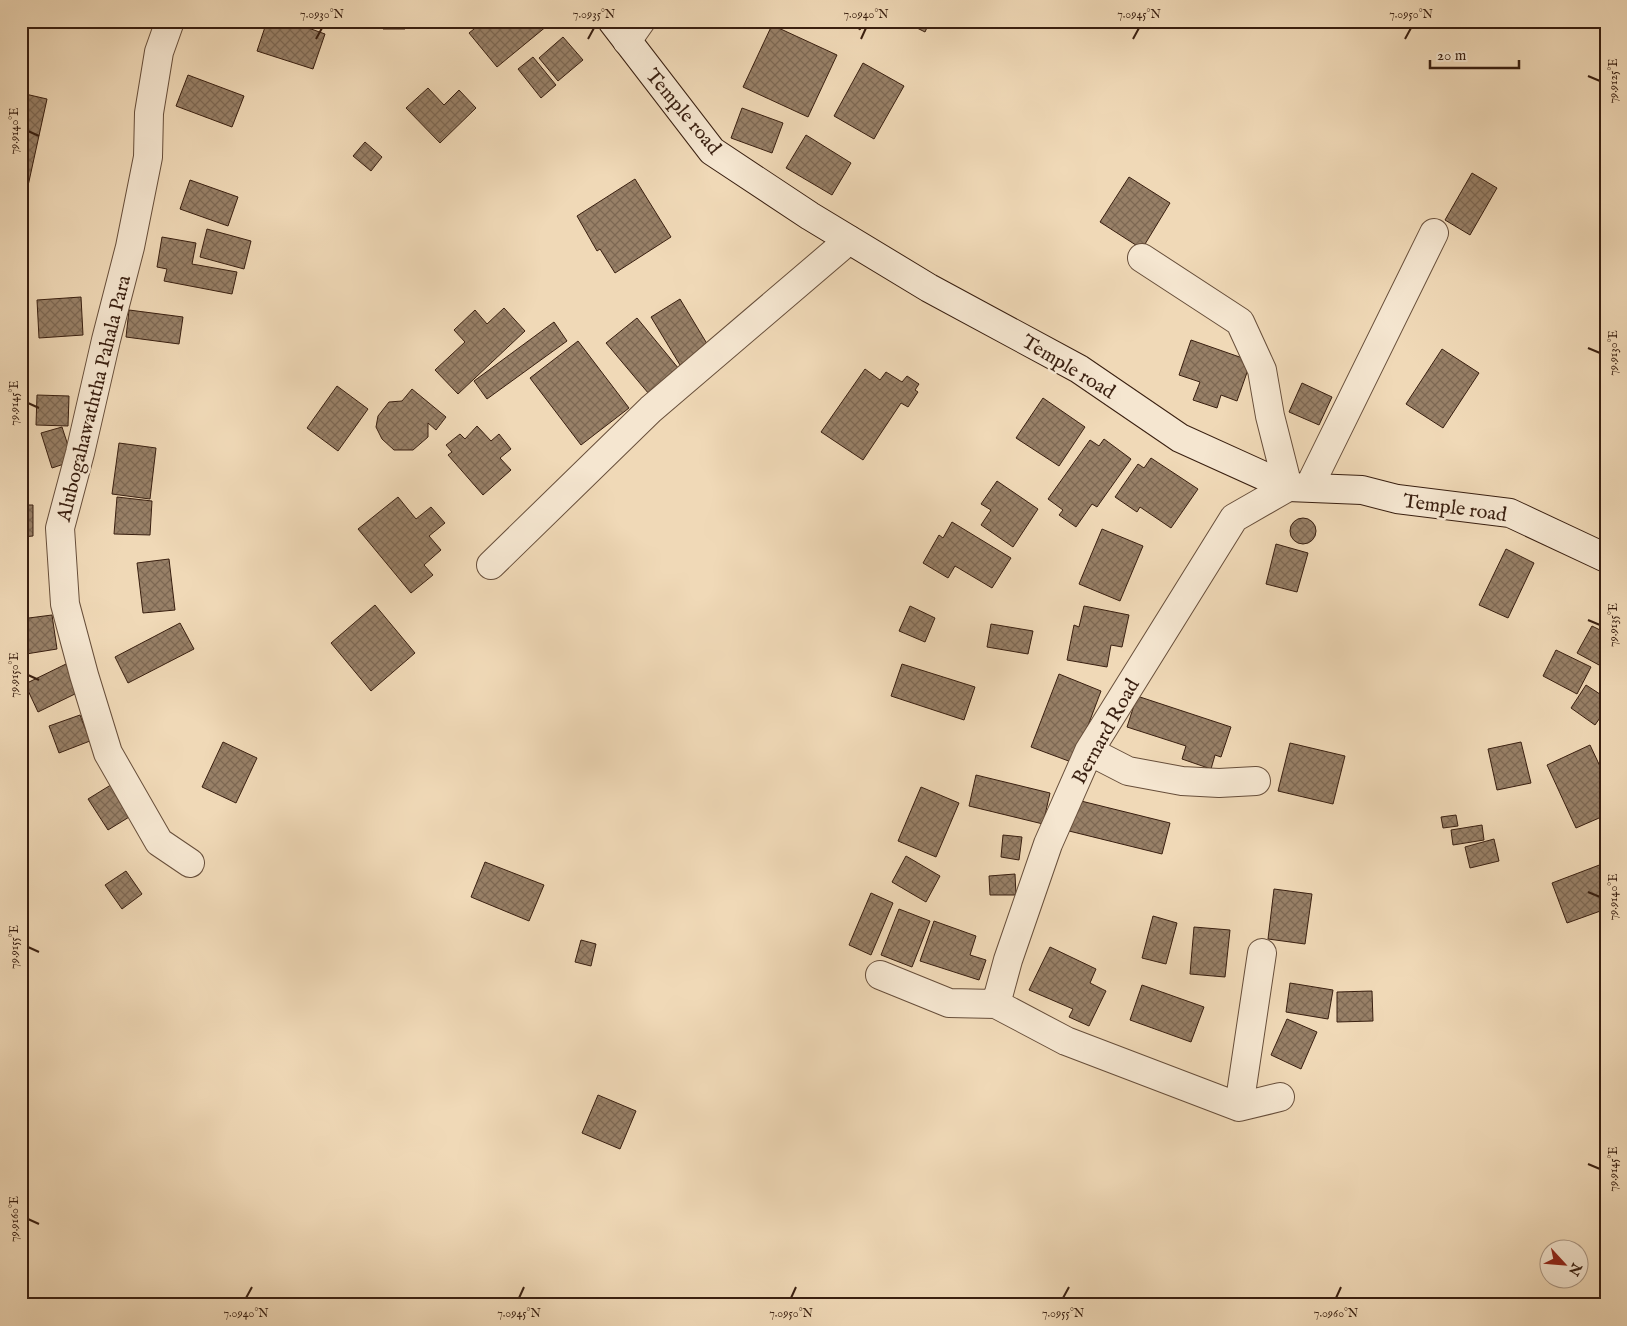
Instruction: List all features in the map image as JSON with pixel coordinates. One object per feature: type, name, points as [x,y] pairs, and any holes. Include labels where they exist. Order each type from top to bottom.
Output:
[{"type":"street","name":"Alubogahawaththa Pahala Para","points":[[170,21],[159,52],[149,113],[148,157],[130,247],[60,528],[65,604],[108,753],[159,842],[190,863]]},
{"type":"street","name":"Temple road","points":[[627,28],[712,151],[810,216],[929,288],[1079,369],[1180,438],[1298,487],[1362,490],[1397,499],[1510,513],[1606,558]]},
{"type":"street","points":[[1298,487],[1434,233]]},
{"type":"street","points":[[491,565],[651,409],[849,240]]},
{"type":"street","points":[[1142,258],[1240,322],[1262,370],[1270,416],[1298,487]]},
{"type":"street","name":"Bernard Road","points":[[996,1004],[1008,960],[1048,844],[1089,751],[1234,518],[1298,487]]},
{"type":"street","points":[[1089,751],[1128,771],[1173,780],[1219,784],[1256,781]]},
{"type":"street","points":[[1240,1107],[1262,953]]},
{"type":"street","points":[[880,975],[949,1003],[996,1004],[1066,1041],[1240,1107],[1280,1097]]},
{"type":"building","points":[[267,21],[289,21],[325,34],[313,69],[257,51]]},
{"type":"building","points":[[383,21],[405,21],[405,29],[383,29]]},
{"type":"building","points":[[484,21],[553,21],[497,67],[469,33]]},
{"type":"building","points":[[848,21],[865,21],[860,30]]},
{"type":"building","points":[[903,21],[930,21],[925,32]]},
{"type":"building","points":[[772,25],[837,55],[808,117],[743,87]]},
{"type":"building","points":[[563,37],[583,60],[558,81],[539,58]]},
{"type":"building","points":[[533,57],[556,85],[541,98],[518,69]]},
{"type":"building","points":[[863,63],[904,86],[874,139],[834,116]]},
{"type":"building","points":[[188,75],[244,96],[232,127],[176,106]]},
{"type":"building","points":[[428,88],[444,105],[459,90],[476,108],[440,143],[406,108]]},
{"type":"building","points":[[21,93],[47,99],[26,195],[21,194]]},
{"type":"building","points":[[742,108],[783,123],[772,153],[731,138]]},
{"type":"building","points":[[806,135],[851,163],[832,195],[786,168]]},
{"type":"building","points":[[365,142],[382,157],[371,171],[353,156]]},
{"type":"building","points":[[1472,173],[1497,188],[1470,235],[1445,220]]},
{"type":"building","points":[[1129,177],[1170,203],[1142,249],[1100,222]]},
{"type":"building","points":[[635,179],[671,237],[615,273],[600,249],[597,251],[577,216]]},
{"type":"building","points":[[190,180],[238,197],[228,226],[180,209]]},
{"type":"building","points":[[207,229],[251,241],[244,269],[200,257]]},
{"type":"building","points":[[162,237],[196,243],[192,264],[237,272],[232,294],[164,281],[167,269],[157,267]]},
{"type":"building","points":[[81,297],[83,335],[39,338],[37,300]]},
{"type":"building","points":[[680,299],[709,347],[680,365],[651,317]]},
{"type":"building","points":[[504,308],[525,331],[458,394],[435,370],[465,342],[454,330],[475,310],[487,324]]},
{"type":"building","points":[[129,310],[183,317],[179,344],[126,337]]},
{"type":"building","points":[[637,318],[679,369],[649,394],[606,343]]},
{"type":"building","points":[[554,322],[567,341],[487,399],[474,381]]},
{"type":"building","points":[[1191,340],[1251,361],[1237,401],[1221,395],[1217,408],[1193,400],[1200,382],[1179,375]]},
{"type":"building","points":[[578,341],[629,408],[581,445],[530,378]]},
{"type":"building","points":[[1442,349],[1479,373],[1443,428],[1406,404]]},
{"type":"building","points":[[865,369],[880,380],[886,372],[902,382],[907,376],[919,384],[915,390],[918,392],[908,407],[901,403],[863,460],[821,432]]},
{"type":"building","points":[[1302,383],[1332,397],[1319,425],[1289,412]]},
{"type":"building","points":[[337,386],[368,409],[338,451],[307,428]]},
{"type":"building","points":[[412,389],[446,417],[436,430],[428,423],[428,437],[413,450],[394,450],[382,439],[376,427],[378,416],[389,402],[402,401]]},
{"type":"building","points":[[37,395],[69,396],[68,426],[36,425]]},
{"type":"building","points":[[1043,398],[1085,427],[1059,466],[1016,438]]},
{"type":"building","points":[[477,426],[491,441],[499,434],[511,449],[500,458],[511,470],[483,495],[448,455],[452,452],[446,445],[460,434],[465,439]]},
{"type":"building","points":[[62,427],[73,461],[52,468],[41,433]]},
{"type":"building","points":[[1104,439],[1131,459],[1097,507],[1092,504],[1076,527],[1059,515],[1063,510],[1048,499],[1090,440],[1099,446]]},
{"type":"building","points":[[119,443],[156,448],[150,499],[112,494]]},
{"type":"building","points":[[1151,458],[1198,489],[1171,528],[1140,507],[1137,512],[1115,497],[1138,464],[1144,468]]},
{"type":"building","points":[[997,481],[1038,509],[1013,547],[981,525],[991,510],[981,504]]},
{"type":"building","points":[[117,497],[152,501],[150,535],[114,534]]},
{"type":"building","points":[[398,497],[416,519],[431,507],[445,523],[429,536],[441,550],[424,565],[433,575],[411,593],[358,529]]},
{"type":"building","points":[[21,505],[33,505],[33,536],[21,537]]},
{"type":"building","points":[[1303,518],[1312,522],[1316,531],[1312,540],[1303,544],[1294,540],[1290,531],[1294,522]]},
{"type":"building","points":[[952,522],[1011,558],[992,588],[955,566],[948,578],[923,563],[939,535],[943,538]]},
{"type":"building","points":[[1102,529],[1143,546],[1120,601],[1079,584]]},
{"type":"building","points":[[1276,544],[1308,553],[1297,592],[1266,584]]},
{"type":"building","points":[[1506,549],[1534,563],[1508,618],[1479,605]]},
{"type":"building","points":[[169,559],[175,610],[143,613],[137,563]]},
{"type":"building","points":[[375,605],[415,653],[371,691],[331,643]]},
{"type":"building","points":[[910,606],[935,618],[925,642],[899,631]]},
{"type":"building","points":[[1084,606],[1129,615],[1122,647],[1111,645],[1107,667],[1067,660],[1074,625],[1079,627]]},
{"type":"building","points":[[52,615],[57,649],[26,654],[21,619]]},
{"type":"building","points":[[180,623],[194,649],[128,683],[115,657]]},
{"type":"building","points":[[991,624],[1033,631],[1028,654],[987,647]]},
{"type":"building","points":[[1592,626],[1606,633],[1606,654],[1599,665],[1577,653]]},
{"type":"building","points":[[21,628],[27,656],[21,657]]},
{"type":"building","points":[[1556,650],[1591,667],[1577,694],[1543,676]]},
{"type":"building","points":[[66,664],[79,692],[38,712],[25,684]]},
{"type":"building","points":[[902,664],[975,687],[964,720],[891,696]]},
{"type":"building","points":[[1059,674],[1101,691],[1074,763],[1031,747]]},
{"type":"building","points":[[1586,685],[1606,698],[1606,709],[1595,725],[1571,708]]},
{"type":"building","points":[[1137,696],[1231,727],[1221,757],[1215,755],[1211,769],[1182,759],[1186,746],[1127,727]]},
{"type":"building","points":[[80,715],[90,741],[59,753],[49,726]]},
{"type":"building","points":[[223,742],[257,758],[236,803],[202,787]]},
{"type":"building","points":[[1521,742],[1531,783],[1497,790],[1488,749]]},
{"type":"building","points":[[1290,743],[1345,756],[1333,804],[1278,791]]},
{"type":"building","points":[[1590,745],[1606,779],[1606,815],[1576,828],[1547,765]]},
{"type":"building","points":[[976,775],[1050,793],[1043,824],[969,806]]},
{"type":"building","points":[[114,783],[134,814],[108,830],[88,799]]},
{"type":"building","points":[[921,787],[959,803],[936,857],[898,841]]},
{"type":"building","points":[[1073,799],[1170,823],[1162,854],[1065,830]]},
{"type":"building","points":[[1456,815],[1458,826],[1443,828],[1441,817]]},
{"type":"building","points":[[1482,825],[1484,840],[1453,845],[1451,830]]},
{"type":"building","points":[[1003,835],[1022,837],[1019,860],[1001,857]]},
{"type":"building","points":[[1494,839],[1499,861],[1470,868],[1465,847]]},
{"type":"building","points":[[906,856],[940,876],[926,902],[892,882]]},
{"type":"building","points":[[485,862],[544,885],[529,921],[471,897]]},
{"type":"building","points":[[1602,864],[1606,874],[1606,909],[1567,923],[1552,883]]},
{"type":"building","points":[[126,871],[142,894],[122,909],[105,885]]},
{"type":"building","points":[[1015,874],[1016,895],[990,895],[989,876]]},
{"type":"building","points":[[1274,889],[1312,894],[1305,944],[1268,939]]},
{"type":"building","points":[[871,893],[893,903],[871,955],[849,945]]},
{"type":"building","points":[[899,909],[930,921],[912,967],[881,955]]},
{"type":"building","points":[[1153,916],[1177,923],[1166,964],[1142,958]]},
{"type":"building","points":[[934,921],[976,936],[970,955],[986,960],[979,980],[920,961]]},
{"type":"building","points":[[1194,927],[1230,930],[1225,977],[1190,974]]},
{"type":"building","points":[[581,940],[596,944],[591,966],[575,962]]},
{"type":"building","points":[[1050,947],[1096,969],[1090,983],[1106,991],[1089,1026],[1069,1017],[1073,1009],[1029,990]]},
{"type":"building","points":[[1290,983],[1333,990],[1328,1019],[1286,1012]]},
{"type":"building","points":[[1142,985],[1204,1007],[1191,1042],[1130,1020]]},
{"type":"building","points":[[1372,991],[1373,1021],[1337,1022],[1337,992]]},
{"type":"building","points":[[1287,1019],[1317,1032],[1301,1069],[1271,1055]]},
{"type":"building","points":[[598,1095],[636,1111],[620,1149],[582,1133]]}]
